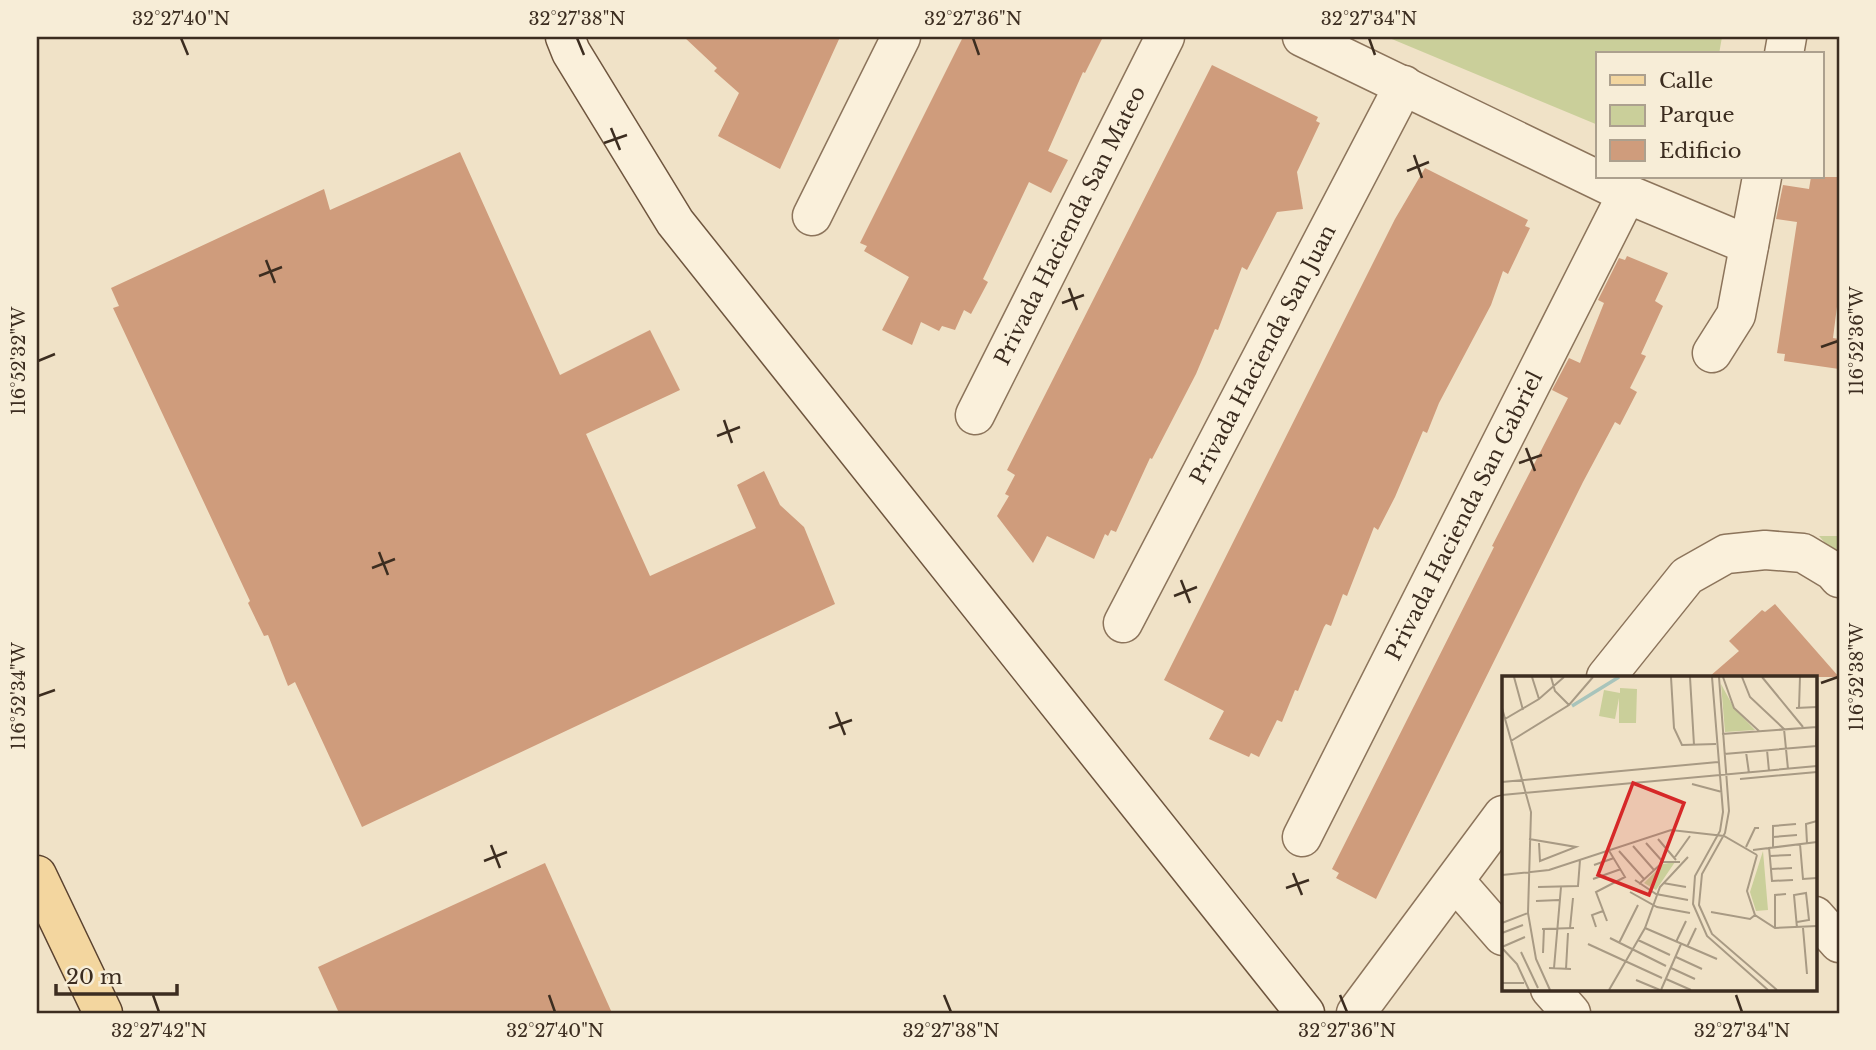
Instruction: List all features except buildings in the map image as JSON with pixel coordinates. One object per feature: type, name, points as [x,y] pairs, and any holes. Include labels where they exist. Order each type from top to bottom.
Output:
[{"type":"main road","points":[[37,875],[103,1013]]},
{"type":"street","points":[[565,37],[571,52],[675,222],[1305,1013]]},
{"type":"street","points":[[812,216],[901,37]]},
{"type":"street","name":"Privada Hacienda San Mateo","points":[[975,415],[1165,37]]},
{"type":"street","points":[[1302,37],[1627,194],[1749,245]]},
{"type":"street","name":"Privada Hacienda San Juan","points":[[1123,623],[1404,85]]},
{"type":"street","points":[[1712,353],[1736,315],[1762,178]]},
{"type":"street","name":"Privada Hacienda San Gabriel","points":[[1303,837],[1627,194]]},
{"type":"street","points":[[1607,676],[1686,576],[1726,554],[1765,550],[1803,553],[1833,571],[1839,578]]},
{"type":"street","points":[[1356,1013],[1502,816]]},
{"type":"street","points":[[1455,881],[1502,935]]},
{"type":"street","points":[[1816,917],[1839,943]]},
{"type":"street","points":[[1551,990],[1571,1013]]},
{"type":"green space","points":[[1387,37],[1722,37],[1719,52],[1596,52],[1596,124]]},
{"type":"green space","points":[[1819,536],[1839,536],[1839,559]]}]
